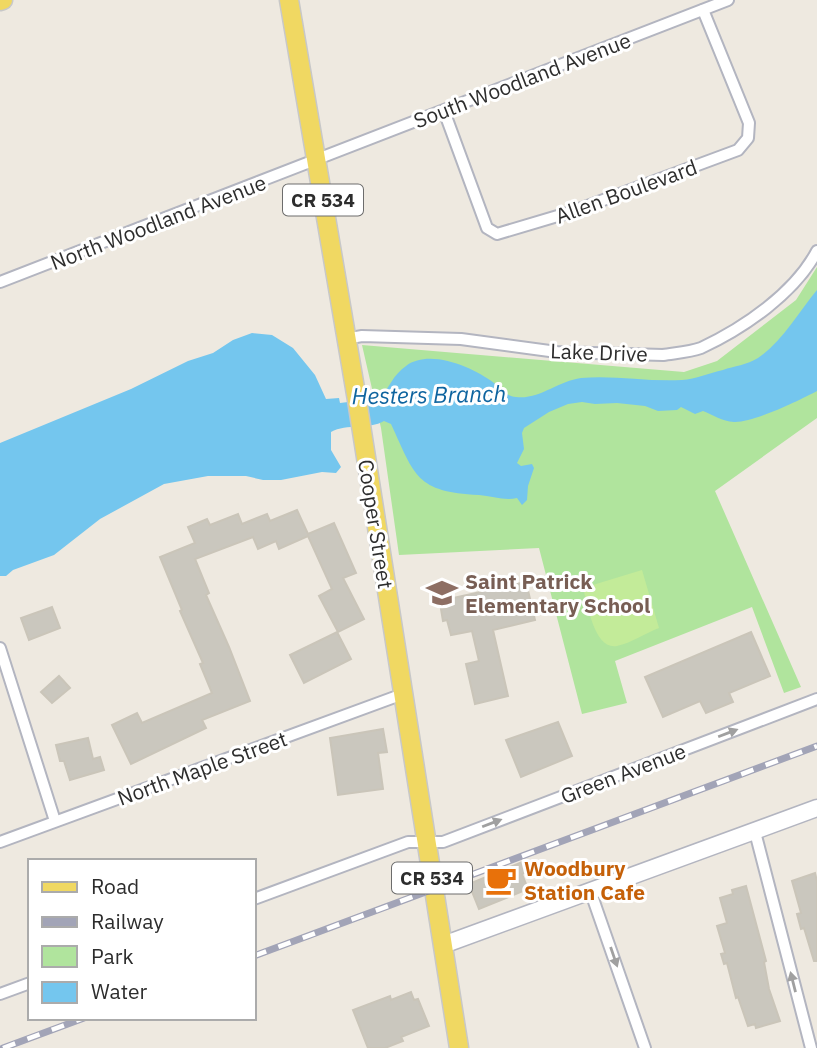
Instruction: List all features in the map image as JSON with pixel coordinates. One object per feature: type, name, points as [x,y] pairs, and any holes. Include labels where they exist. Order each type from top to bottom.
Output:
[{"type":"main road","name":"Cooper Street","points":[[289,0],[404,694],[458,1048]]},
{"type":"street","name":"South Woodland Avenue","points":[[317,161],[728,0]]},
{"type":"street","name":"Allen Boulevard","points":[[444,111],[487,228],[497,234],[571,212],[738,150],[748,138],[750,123],[703,10]]},
{"type":"street","name":"North Woodland Avenue","points":[[0,282],[317,161]]},
{"type":"street","name":"Lake Drive","points":[[345,339],[362,336],[461,340],[558,352],[651,355],[679,353],[700,348],[762,312],[780,297],[817,251]]},
{"type":"street","points":[[0,648],[55,821]]},
{"type":"street","name":"North Maple Street","points":[[0,842],[404,694]]},
{"type":"street","name":"Green Avenue","points":[[256,898],[408,842],[443,842],[817,699]]},
{"type":"street","points":[[443,945],[817,808]]},
{"type":"street","points":[[755,832],[811,1048]]},
{"type":"street","points":[[591,893],[645,1048]]},
{"type":"street","points":[[0,994],[28,984]]},
{"type":"green space","points":[[817,267],[817,418],[715,491],[801,687],[784,693],[752,607],[615,661],[627,703],[582,714],[539,548],[399,555],[381,428],[362,345],[684,372],[717,361],[796,300]]},
{"type":"green space","points":[[642,570],[659,628],[622,645],[609,645],[597,634],[583,588]]},
{"type":"water","name":"Hesters Branch","points":[[817,290],[817,391],[764,415],[734,422],[703,411],[695,414],[681,407],[677,410],[658,411],[645,406],[617,403],[568,404],[524,428],[524,449],[517,463],[521,466],[532,464],[534,468],[527,500],[522,505],[517,498],[503,499],[458,493],[430,485],[413,469],[391,424],[384,421],[331,432],[331,450],[341,467],[336,473],[322,472],[281,480],[208,476],[164,484],[100,519],[54,555],[13,570],[6,576],[0,576],[0,443],[131,389],[252,333],[272,335],[293,348],[315,375],[326,399],[339,398],[340,403],[380,398],[401,370],[416,361],[427,359],[464,366],[485,377],[509,395],[524,397],[581,378],[682,380],[749,362],[775,344]]},
{"type":"building","points":[[297,510],[308,534],[334,523],[356,573],[343,578],[364,619],[338,632],[319,596],[332,589],[308,536],[279,549],[276,541],[258,549],[253,537],[195,559],[209,593],[206,595],[250,701],[202,720],[206,728],[131,764],[112,725],[137,713],[142,723],[212,693],[200,664],[203,663],[160,557],[195,543],[188,527],[207,519],[210,525],[238,514],[242,524],[267,514],[270,521]]},
{"type":"building","points":[[526,582],[535,620],[493,630],[508,696],[475,704],[466,664],[479,661],[472,631],[451,635],[447,620],[443,621],[441,609],[446,608],[444,600]]},
{"type":"building","points":[[52,607],[60,628],[29,640],[21,618]]},
{"type":"building","points":[[337,632],[351,659],[304,683],[290,655]]},
{"type":"building","points":[[751,632],[770,676],[729,693],[733,702],[706,713],[700,701],[663,717],[645,677]]},
{"type":"building","points":[[59,676],[70,688],[52,703],[41,692]]},
{"type":"building","points":[[558,722],[572,756],[521,777],[506,740]]},
{"type":"building","points":[[383,729],[387,752],[378,753],[383,789],[338,795],[330,738]]},
{"type":"building","points":[[88,738],[93,759],[100,757],[104,770],[70,780],[64,761],[60,761],[56,745]]},
{"type":"building","name":"Woodbury Station Cafe","points":[[527,860],[531,870],[522,874],[528,889],[479,909],[469,884]]},
{"type":"building","points":[[815,873],[817,961],[814,961],[804,928],[801,929],[797,914],[801,913],[792,881]]},
{"type":"building","points":[[746,886],[766,961],[769,989],[780,1021],[756,1028],[755,1024],[748,1026],[738,997],[736,998],[727,963],[724,964],[721,954],[725,953],[717,926],[727,923],[720,898],[733,894],[732,890]]},
{"type":"building","points":[[411,992],[414,1000],[418,999],[429,1026],[401,1037],[403,1041],[385,1048],[368,1048],[353,1010],[390,996],[391,1000]]},
{"type":"railway","points":[[256,955],[817,746]]},
{"type":"railway","points":[[3,1048],[79,1020]]},
{"type":"place","name":"Saint Patrick Elementary School","points":[[442,593]]},
{"type":"place","name":"Woodbury Station Cafe","points":[[501,880]]}]
